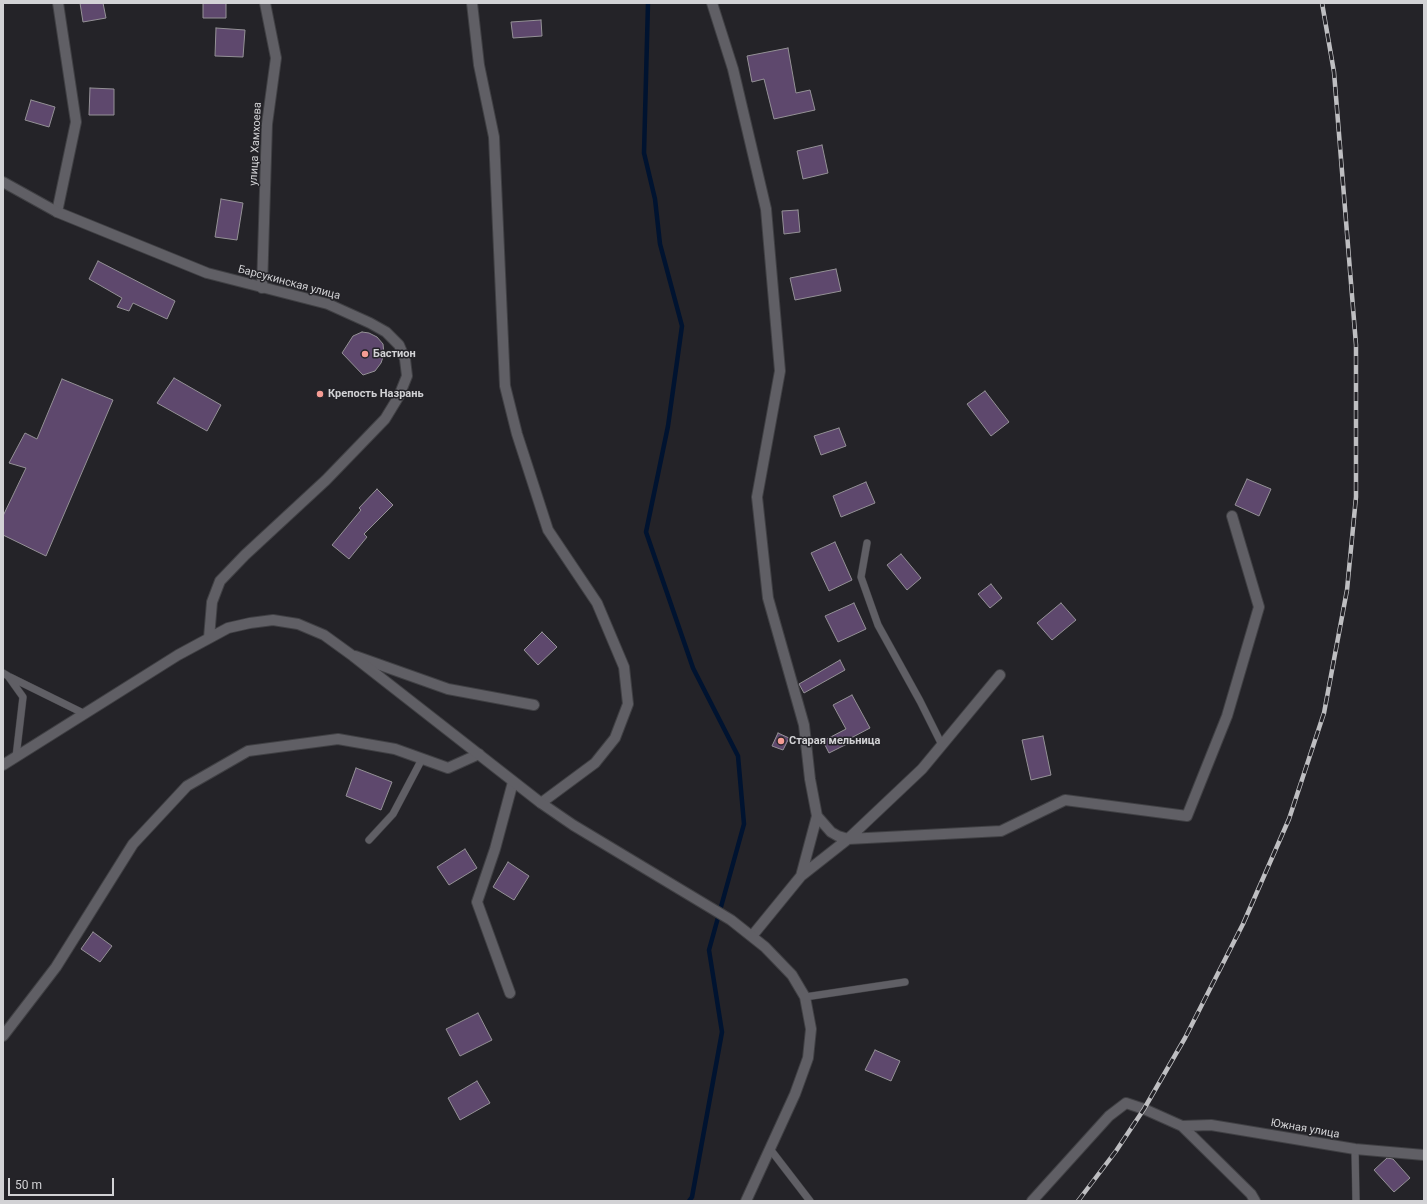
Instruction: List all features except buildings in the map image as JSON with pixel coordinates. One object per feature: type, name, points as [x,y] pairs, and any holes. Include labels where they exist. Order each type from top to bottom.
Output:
[{"type":"street","points":[[57,212],[76,122],[58,3]]},
{"type":"street","name":"улица Хамхоева","points":[[262,288],[268,124],[276,58],[265,3]]},
{"type":"street","points":[[472,3],[479,65],[494,137],[505,386],[517,434],[548,530],[597,603],[624,667],[628,704],[615,738],[595,764],[541,803]]},
{"type":"street","points":[[712,3],[733,69],[766,209],[780,371],[757,496],[768,598],[804,725],[810,779],[817,816],[801,876]]},
{"type":"street","name":"Барсукинская улица","points":[[3,182],[57,212],[207,273],[328,304],[386,332],[399,345],[405,359],[407,376],[399,396],[385,419],[326,480],[245,555],[220,581],[212,602],[209,638]]},
{"type":"street","points":[[817,816],[831,832],[848,839],[1001,831],[1065,800],[1188,816],[1227,716],[1259,607],[1232,516]]},
{"type":"street","points":[[3,765],[178,655],[228,628],[273,620],[298,624],[324,635],[541,803],[573,825],[731,920],[752,936],[792,975],[805,998],[811,1029],[808,1058],[795,1094],[746,1201]]},
{"type":"street","points":[[353,656],[448,689],[534,705]]},
{"type":"street","points":[[752,936],[801,876],[848,839],[922,769],[1000,675]]},
{"type":"street","points":[[3,1036],[56,967],[133,844],[187,786],[248,750],[338,739],[395,749],[448,768],[478,754]]},
{"type":"street","points":[[510,993],[478,902],[495,849],[513,782]]},
{"type":"street","points":[[1032,1201],[1109,1116],[1126,1103],[1144,1109],[1182,1126],[1251,1194],[1255,1201]]},
{"type":"street","name":"Южная улица","points":[[1182,1126],[1211,1125],[1355,1149],[1424,1155]]},
{"type":"lane","points":[[867,544],[861,577],[878,626],[920,700],[942,745]]},
{"type":"lane","points":[[6,674],[85,714]]},
{"type":"lane","points":[[6,674],[23,697],[16,757]]},
{"type":"lane","points":[[369,840],[393,814],[422,759]]},
{"type":"lane","points":[[805,998],[905,982]]},
{"type":"lane","points":[[770,1149],[810,1201]]},
{"type":"lane","points":[[1355,1149],[1356,1201]]},
{"type":"waterway","points":[[648,3],[644,153],[655,199],[660,244],[682,326],[668,426],[646,532],[693,668],[738,756],[744,824],[709,950],[722,1032],[692,1197],[689,1201]]},
{"type":"railway","points":[[1078,1201],[1116,1151],[1144,1109],[1185,1038],[1243,924],[1289,819],[1324,713],[1347,590],[1356,497],[1356,345],[1334,72],[1322,3]]},
{"type":"place","name":"Бастион","points":[[365,354]]},
{"type":"place","name":"Крепость Назрань","points":[[320,394]]},
{"type":"place","name":"Старая мельница","points":[[781,741]]}]
